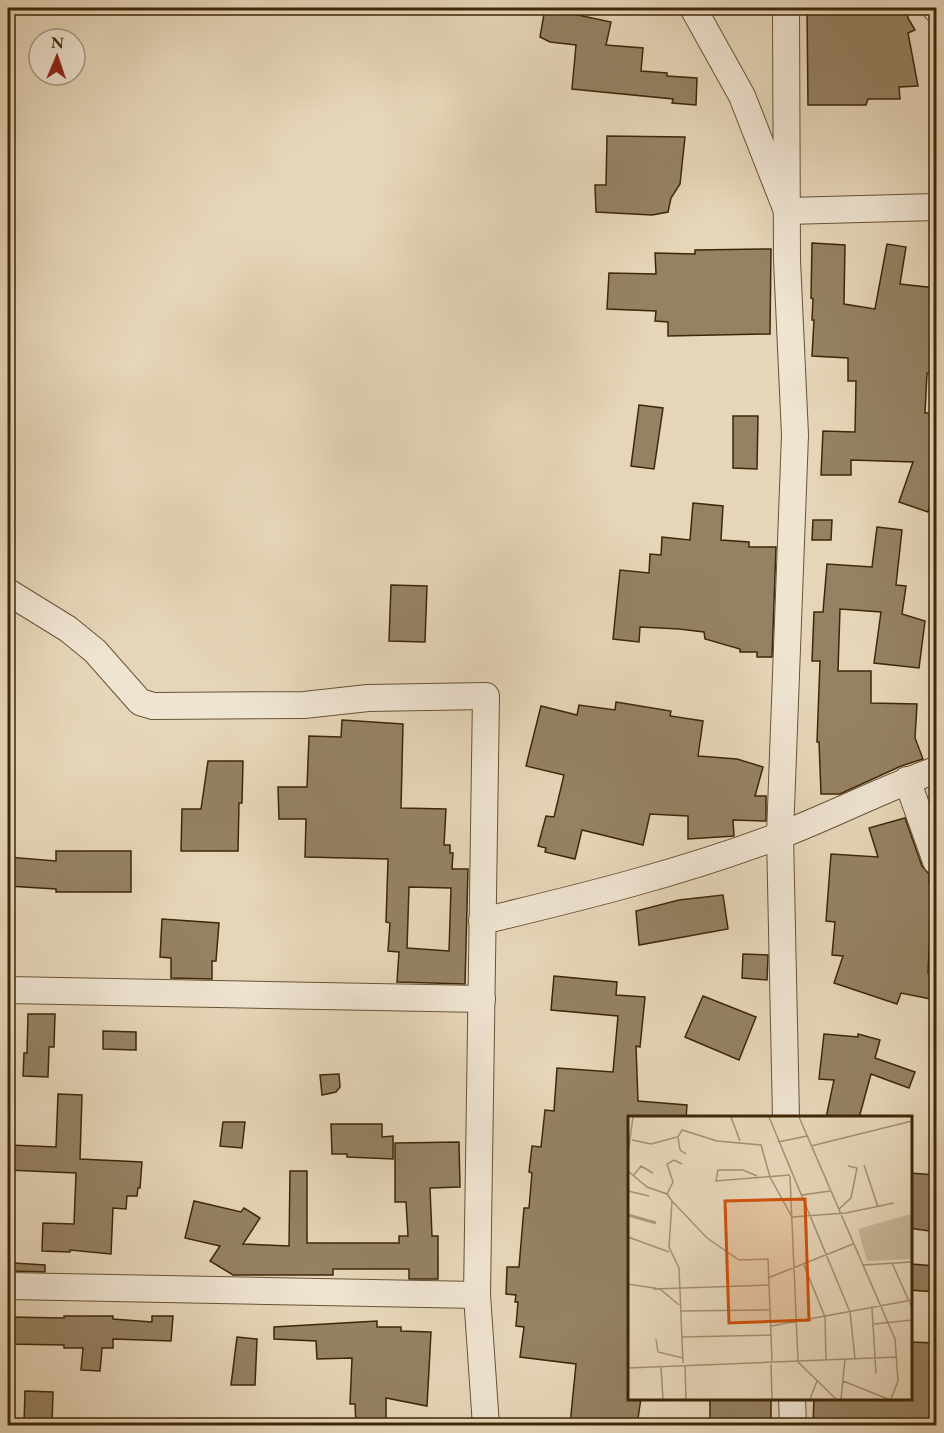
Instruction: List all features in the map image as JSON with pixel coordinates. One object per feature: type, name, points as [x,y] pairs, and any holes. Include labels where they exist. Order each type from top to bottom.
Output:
[{"type":"street","points":[[693,8],[742,96],[787,211]]},
{"type":"street","points":[[786,8],[787,260],[795,435],[780,835],[786,1116]]},
{"type":"street","points":[[787,211],[936,207]]},
{"type":"street","points":[[8,592],[68,629],[95,651],[140,702],[153,706],[304,705],[368,698],[486,696],[477,1295],[486,1425]]},
{"type":"street","points":[[482,921],[630,885],[780,835],[907,780],[936,771]]},
{"type":"street","points":[[907,780],[936,861]]},
{"type":"street","points":[[8,990],[482,999]]},
{"type":"street","points":[[8,1286],[477,1295]]},
{"type":"street","points":[[792,1400],[793,1425]]},
{"type":"building","points":[[545,8],[611,22],[606,45],[643,48],[641,71],[697,78],[696,105],[672,103],[673,99],[572,89],[576,45],[550,42],[540,37]]},
{"type":"building","points":[[807,8],[906,8],[908,18],[915,30],[908,33],[918,86],[899,87],[900,99],[868,99],[866,105],[808,105]]},
{"type":"building","points":[[607,136],[685,137],[680,184],[671,198],[668,212],[652,215],[596,212],[595,185],[606,185]]},
{"type":"building","points":[[812,243],[845,245],[844,304],[875,309],[887,244],[906,247],[900,284],[936,288],[934,374],[927,373],[925,413],[930,413],[930,423],[936,424],[936,485],[928,512],[899,502],[913,462],[851,460],[851,475],[821,475],[823,431],[855,432],[856,381],[848,381],[848,358],[812,356],[814,320],[812,320],[813,299],[811,298]]},
{"type":"building","points":[[771,249],[770,334],[668,336],[668,322],[655,321],[656,311],[607,309],[609,273],[656,274],[655,253],[695,254],[695,250]]},
{"type":"building","points":[[639,405],[663,408],[654,469],[631,466]]},
{"type":"building","points":[[733,416],[758,416],[757,469],[733,468]]},
{"type":"building","points":[[693,503],[723,506],[721,540],[749,542],[749,547],[776,547],[772,657],[757,657],[757,652],[740,652],[740,649],[705,639],[704,632],[679,629],[640,627],[639,642],[613,639],[620,570],[649,573],[650,554],[661,555],[662,537],[690,540]]},
{"type":"building","points":[[813,520],[832,520],[831,540],[812,540]]},
{"type":"building","points":[[877,527],[902,530],[896,585],[906,586],[902,614],[925,621],[919,668],[874,663],[881,612],[840,609],[838,671],[871,671],[871,703],[917,704],[915,738],[923,759],[901,766],[840,794],[821,794],[819,742],[817,742],[820,661],[812,661],[814,612],[823,612],[827,564],[872,567]]},
{"type":"building","points":[[391,585],[427,586],[425,642],[389,641]]},
{"type":"building","points":[[616,702],[671,711],[670,716],[703,721],[698,756],[737,759],[763,767],[755,796],[766,796],[766,821],[733,820],[734,836],[688,839],[688,816],[650,814],[643,845],[582,830],[575,859],[545,852],[546,848],[538,846],[546,816],[554,817],[564,775],[526,766],[541,706],[577,715],[579,705],[615,710]]},
{"type":"building","points":[[342,720],[403,724],[401,808],[446,809],[444,845],[450,845],[450,853],[453,853],[452,869],[468,869],[465,984],[397,982],[399,952],[388,951],[390,923],[386,922],[388,859],[305,857],[306,819],[279,819],[278,787],[307,787],[309,736],[341,737]],"holes":[[[409,887],[451,888],[449,951],[407,948]]]},
{"type":"building","points":[[208,761],[243,761],[238,851],[181,851],[182,809],[201,809]]},
{"type":"building","points":[[905,818],[922,866],[929,874],[929,883],[932,883],[928,973],[936,974],[936,1000],[901,993],[897,1004],[834,983],[843,956],[832,955],[835,922],[826,921],[831,854],[878,857],[869,828]]},
{"type":"building","points":[[56,851],[131,851],[131,892],[56,892],[56,889],[8,886],[8,857],[56,861]]},
{"type":"building","points":[[723,895],[728,929],[639,945],[636,911],[679,900]]},
{"type":"building","points":[[162,919],[219,923],[216,961],[212,961],[212,979],[171,978],[171,958],[160,957]]},
{"type":"building","points":[[743,954],[768,955],[767,980],[742,978]]},
{"type":"building","points":[[554,976],[617,982],[616,995],[645,997],[640,1047],[636,1046],[638,1101],[687,1105],[686,1116],[628,1116],[628,1400],[641,1400],[637,1425],[570,1425],[576,1364],[520,1357],[524,1327],[516,1326],[518,1302],[515,1302],[516,1295],[506,1294],[507,1267],[519,1267],[524,1208],[529,1208],[532,1146],[541,1147],[545,1110],[554,1111],[557,1068],[613,1072],[618,1016],[551,1010]]},
{"type":"building","points":[[703,996],[756,1017],[739,1060],[685,1037]]},
{"type":"building","points":[[28,1014],[55,1014],[54,1047],[49,1047],[48,1077],[23,1076],[24,1053],[27,1053]]},
{"type":"building","points":[[103,1031],[136,1032],[136,1050],[103,1049]]},
{"type":"building","points":[[824,1034],[858,1037],[858,1034],[880,1040],[875,1058],[915,1072],[909,1088],[871,1074],[860,1116],[826,1116],[834,1080],[819,1079]]},
{"type":"building","points":[[339,1074],[340,1087],[336,1092],[322,1095],[320,1075]]},
{"type":"building","points":[[58,1094],[82,1095],[80,1159],[142,1162],[140,1188],[138,1188],[137,1196],[127,1196],[126,1209],[113,1208],[111,1254],[70,1250],[70,1252],[42,1251],[43,1223],[74,1224],[76,1173],[8,1170],[9,1145],[56,1147]]},
{"type":"building","points":[[223,1122],[245,1122],[242,1148],[220,1146]]},
{"type":"building","points":[[331,1124],[382,1124],[382,1137],[393,1136],[393,1159],[332,1154]]},
{"type":"building","points":[[459,1142],[460,1187],[430,1188],[432,1236],[438,1236],[438,1279],[409,1279],[409,1269],[333,1269],[333,1275],[233,1275],[210,1261],[220,1246],[185,1238],[194,1201],[241,1212],[244,1208],[260,1218],[243,1244],[289,1246],[290,1171],[307,1171],[307,1243],[399,1243],[399,1236],[408,1236],[406,1202],[395,1202],[395,1143]]},
{"type":"building","points":[[911,1173],[936,1175],[932,1214],[936,1215],[936,1232],[911,1228]]},
{"type":"building","points":[[13,1263],[45,1265],[45,1272],[13,1271]]},
{"type":"building","points":[[911,1264],[936,1266],[936,1292],[911,1290]]},
{"type":"building","points":[[64,1316],[113,1316],[113,1319],[152,1322],[152,1316],[173,1316],[171,1341],[113,1339],[113,1348],[102,1348],[100,1371],[81,1370],[83,1348],[64,1348],[64,1345],[8,1344],[8,1317],[64,1318]]},
{"type":"building","points":[[377,1321],[377,1327],[401,1327],[401,1331],[431,1332],[427,1406],[386,1398],[386,1425],[356,1425],[355,1404],[350,1404],[352,1358],[317,1359],[316,1341],[274,1339],[274,1327]]},
{"type":"building","points":[[237,1337],[257,1339],[255,1385],[231,1385]]},
{"type":"building","points":[[911,1342],[936,1343],[933,1425],[813,1425],[814,1400],[911,1400]]},
{"type":"building","points":[[25,1391],[53,1392],[52,1425],[24,1425]]},
{"type":"building","points":[[710,1400],[771,1400],[771,1425],[710,1425]]}]
